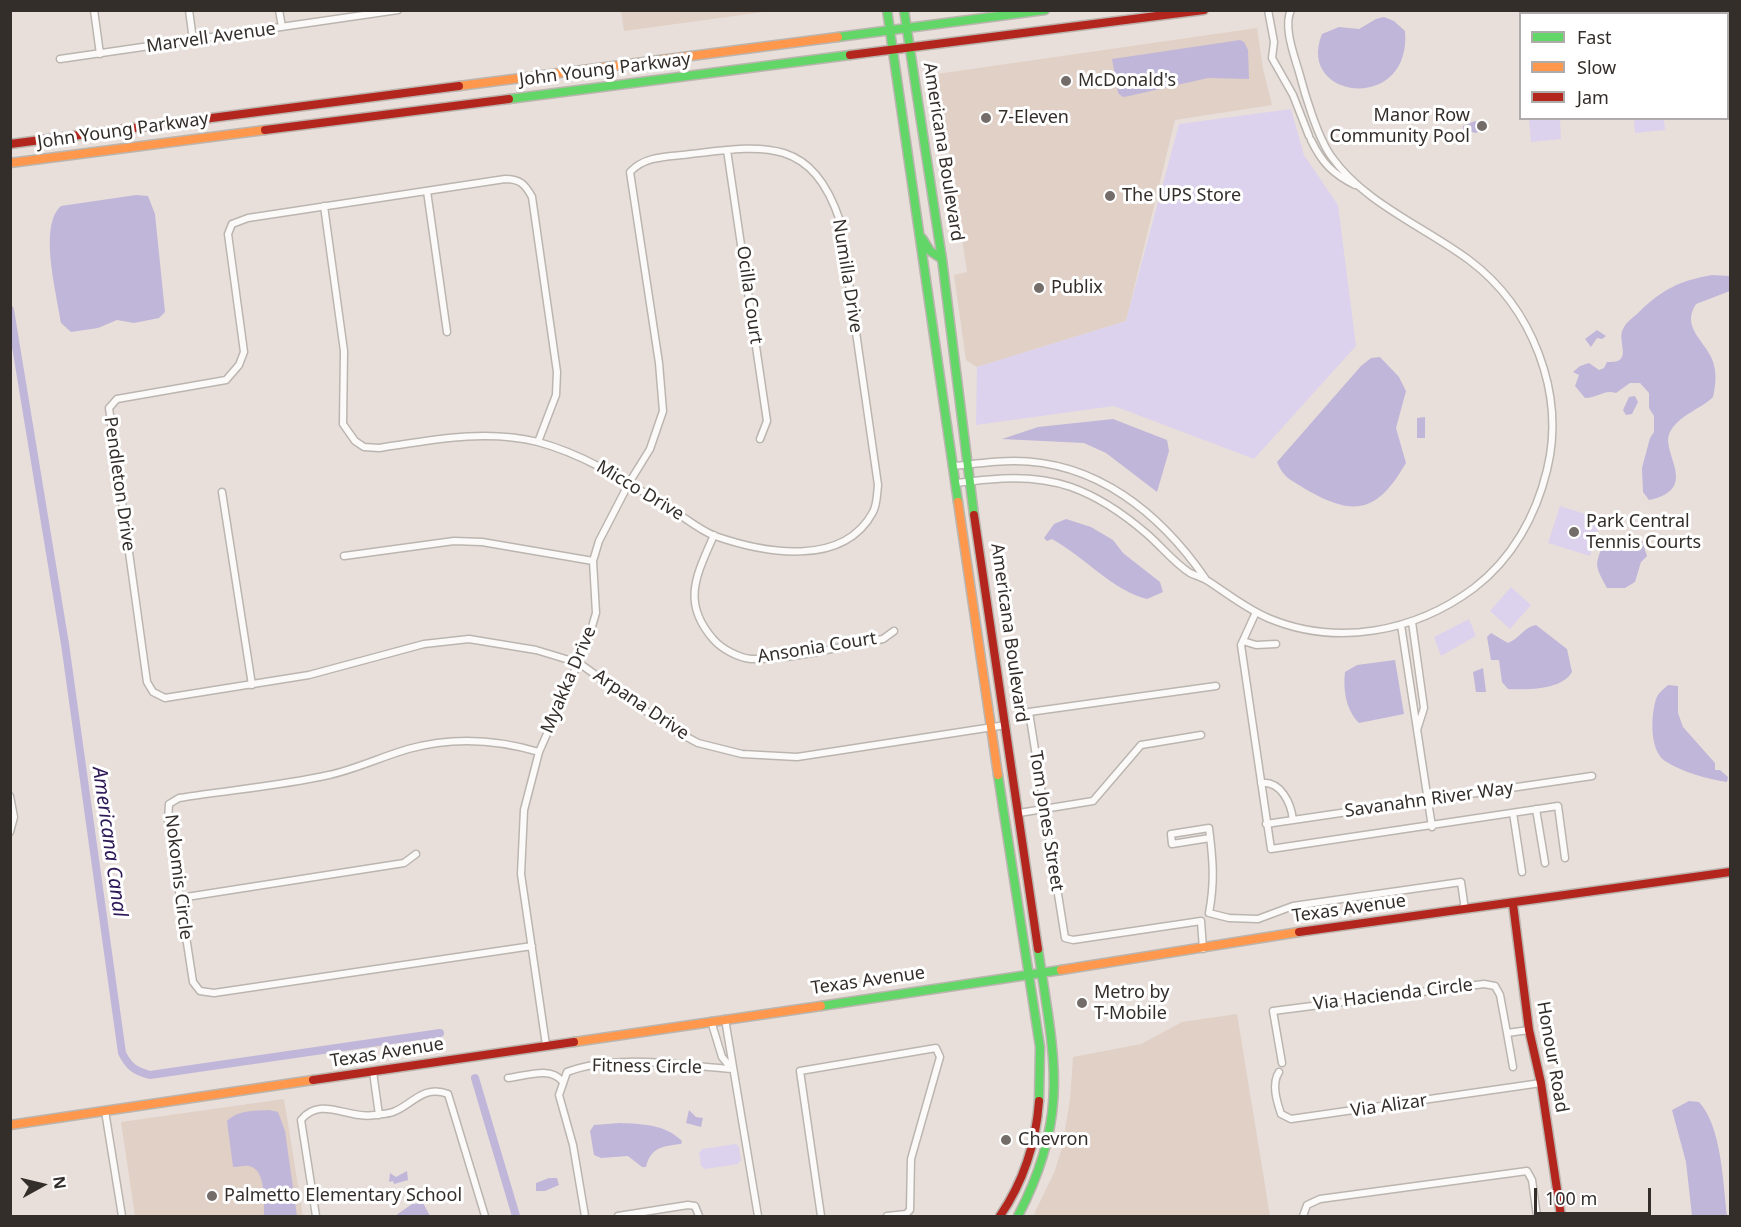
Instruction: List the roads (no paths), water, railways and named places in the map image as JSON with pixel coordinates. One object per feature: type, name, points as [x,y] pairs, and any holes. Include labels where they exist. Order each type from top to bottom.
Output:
[{"type":"main road","name":"Americana Boulevard","points":[[887,10],[991,728],[1040,1047],[1042,1082],[1036,1134],[1008,1207],[1000,1216]]},
{"type":"main road","name":"Americana Boulevard","points":[[904,10],[942,259],[969,481],[1043,973],[1056,1095],[1054,1126],[1045,1160],[1018,1216]]},
{"type":"main road","name":"John Young Parkway","points":[[10,144],[1046,10]]},
{"type":"main road","name":"John Young Parkway","points":[[10,163],[1204,10]]},
{"type":"main road","points":[[168,141],[176,130],[195,119]]},
{"type":"main road","points":[[920,235],[930,251],[942,259]]},
{"type":"main road","points":[[937,350],[954,348]]},
{"type":"main road","name":"Texas Avenue","points":[[10,1125],[1043,973],[1203,949],[1278,935],[1731,872]]},
{"type":"main road","name":"Honour Road","points":[[1513,904],[1529,1030],[1541,1083],[1561,1216]]},
{"type":"main road","points":[[1018,1183],[1032,1190]]},
{"type":"street","points":[[94,10],[100,54]]},
{"type":"street","points":[[189,10],[194,40]]},
{"type":"street","points":[[279,10],[282,27]]},
{"type":"street","name":"Marvell Avenue","points":[[60,59],[398,10]]},
{"type":"street","points":[[957,483],[1034,478],[1078,490],[1122,514],[1190,573],[1205,579],[1233,600],[1288,625],[1329,632],[1363,632],[1401,625],[1442,609],[1478,585],[1498,565],[1519,538],[1538,501],[1549,464],[1552,430],[1550,391],[1539,353],[1523,320],[1491,279],[1467,258],[1359,186],[1338,176],[1321,161],[1293,95],[1272,58],[1274,42],[1268,10]]},
{"type":"street","points":[[1291,10],[1287,19],[1304,92],[1330,155],[1359,186]]},
{"type":"street","name":"Numilla Drive","points":[[648,159],[750,147],[775,149],[803,163],[819,178],[832,198],[840,221],[878,485]]},
{"type":"street","name":"Ocilla Court","points":[[727,150],[767,421],[760,439]]},
{"type":"street","name":"Myakka Drive","points":[[546,1045],[521,874],[522,836],[530,779],[538,752],[579,663],[596,614],[593,561],[608,521],[650,449],[663,411],[659,363],[630,172],[648,159]]},
{"type":"street","points":[[324,206],[505,179],[516,179],[525,185],[532,197],[557,372],[556,396],[538,442]]},
{"type":"street","points":[[427,192],[447,332]]},
{"type":"street","name":"Micco Drive","points":[[324,206],[344,351],[343,424],[348,434],[364,447],[379,448],[478,436],[538,442],[584,458],[714,535],[786,552],[836,546],[856,534],[874,511],[878,485]]},
{"type":"street","name":"Pendleton Drive","points":[[147,682],[109,408],[117,399],[226,380],[238,365],[243,352],[228,234],[232,224],[248,218],[324,206]]},
{"type":"street","points":[[954,466],[1013,461],[1037,463],[1062,467],[1106,483],[1148,512],[1172,536],[1205,579]]},
{"type":"street","points":[[222,492],[252,684]]},
{"type":"street","name":"Ansonia Court","points":[[714,535],[695,579],[694,609],[702,627],[718,645],[749,659],[883,639],[894,631]]},
{"type":"street","points":[[344,556],[453,541],[482,542],[593,561]]},
{"type":"street","points":[[1256,612],[1243,641],[1271,849],[1432,827],[1558,806],[1565,858]]},
{"type":"street","points":[[1412,622],[1424,708],[1417,731]]},
{"type":"street","points":[[1401,625],[1432,827]]},
{"type":"street","name":"Arpana Drive","points":[[147,682],[153,692],[165,698],[309,675],[423,644],[469,639],[536,650],[579,663],[668,727],[698,743],[742,754],[797,757],[1006,725]]},
{"type":"street","points":[[1243,641],[1256,645],[1275,644]]},
{"type":"street","name":"Tom Jones Street","points":[[1203,949],[1201,921],[1073,940],[1065,938],[1029,712],[1216,686]]},
{"type":"street","points":[[1019,813],[1093,801],[1141,745],[1201,735]]},
{"type":"street","name":"Nokomis Circle","points":[[532,946],[207,992],[200,991],[193,982],[168,820],[169,804],[179,798],[329,775],[409,749],[443,742],[477,740],[508,743],[538,752]]},
{"type":"street","name":"Savanahn River Way","points":[[1266,824],[1592,776]]},
{"type":"street","points":[[1261,783],[1269,782],[1278,788],[1290,803],[1293,820]]},
{"type":"street","points":[[10,796],[14,817],[10,832]]},
{"type":"street","points":[[1536,809],[1545,863]]},
{"type":"street","points":[[1513,813],[1522,872]]},
{"type":"street","points":[[1210,837],[1172,844],[1171,834],[1209,828],[1215,872],[1209,913],[1229,918],[1258,919],[1293,906],[1461,882],[1465,910]]},
{"type":"street","points":[[180,898],[404,863],[416,854]]},
{"type":"street","name":"Via Hacienda Circle","points":[[1282,1063],[1273,1011],[1484,984],[1495,986],[1500,994],[1508,1033]]},
{"type":"street","points":[[725,1019],[758,1216]]},
{"type":"street","points":[[711,1021],[722,1058],[732,1069]]},
{"type":"street","points":[[1513,1067],[1508,1033],[1529,1030]]},
{"type":"street","points":[[821,1216],[800,1071],[936,1048],[940,1058],[911,1159],[910,1210],[906,1214],[887,1216]]},
{"type":"street","name":"Fitness Circle","points":[[562,1082],[567,1072],[581,1066],[607,1064],[732,1069]]},
{"type":"street","points":[[373,1072],[379,1114]]},
{"type":"street","points":[[508,1078],[549,1072],[557,1075],[562,1082],[559,1095],[573,1145],[585,1216]]},
{"type":"street","name":"Via Alizar","points":[[1279,1072],[1275,1087],[1277,1104],[1281,1114],[1291,1119],[1541,1083]]},
{"type":"street","points":[[316,1216],[301,1120],[308,1112],[321,1108],[334,1108],[361,1117],[395,1112],[415,1096],[442,1091],[448,1094],[485,1216]]},
{"type":"street","points":[[105,1111],[122,1216]]},
{"type":"street","points":[[1304,1216],[1307,1205],[1320,1199],[1527,1171],[1532,1180],[1537,1216]]},
{"type":"street","points":[[618,1216],[688,1205],[695,1206],[699,1216]]},
{"type":"waterway","name":"Americana Canal","points":[[10,310],[65,644],[122,1053],[133,1068],[150,1075],[440,1033]]},
{"type":"waterway","points":[[475,1078],[516,1216]]},
{"type":"place","name":"McDonald's","points":[[1066,81]]},
{"type":"place","name":"7-Eleven","points":[[986,118]]},
{"type":"place","name":"Manor Row Community Pool","points":[[1482,126]]},
{"type":"place","name":"The UPS Store","points":[[1110,196]]},
{"type":"place","name":"Publix","points":[[1039,288]]},
{"type":"place","name":"Park Central Tennis Courts","points":[[1574,532]]},
{"type":"place","name":"Metro by T-Mobile","points":[[1082,1003]]},
{"type":"place","name":"Chevron","points":[[1006,1140]]},
{"type":"place","name":"Palmetto Elementary School","points":[[212,1196]]}]
